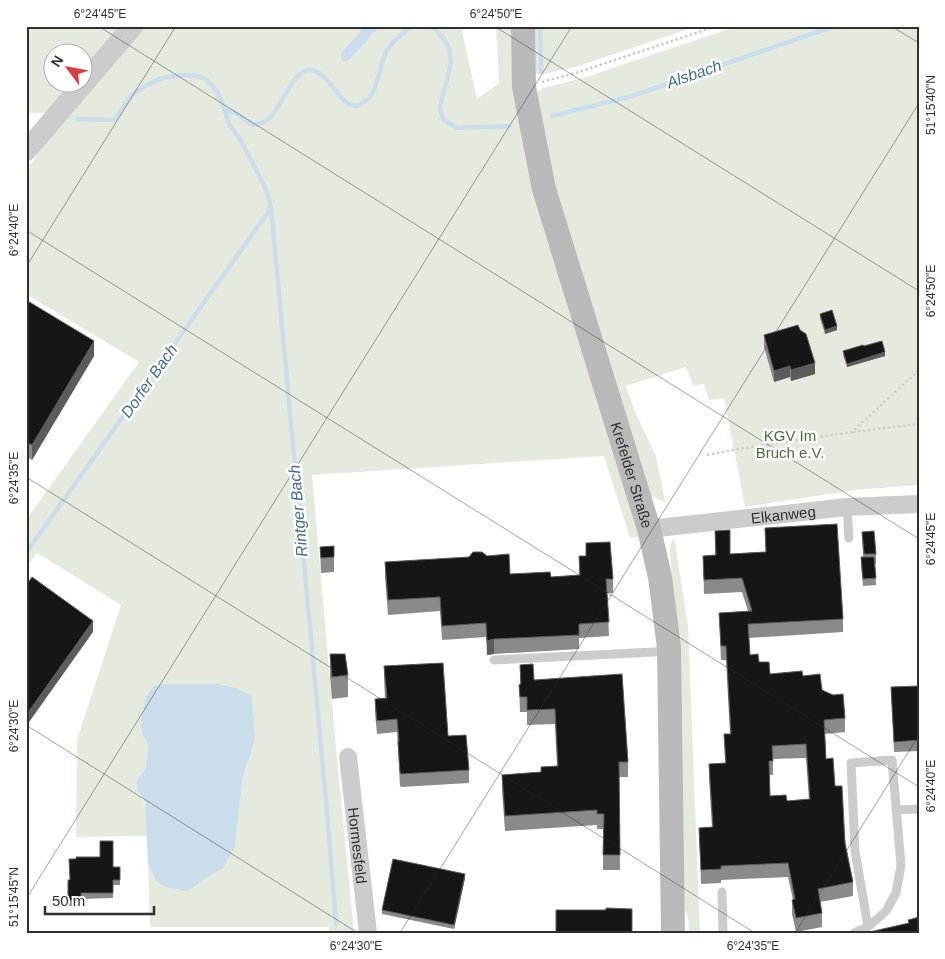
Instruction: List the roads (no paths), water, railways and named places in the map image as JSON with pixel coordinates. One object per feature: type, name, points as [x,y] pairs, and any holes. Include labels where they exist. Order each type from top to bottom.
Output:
[{"type":"main road","name":"Krefelder Straße","points":[[523,26],[524,87],[544,188],[649,529],[660,577],[669,648],[673,933]]},
{"type":"street","points":[[26,151],[133,26]]},
{"type":"street","name":"Elkanweg","points":[[649,529],[847,508],[919,504]]},
{"type":"street","name":"Hormesfeld","points":[[348,757],[368,933]]},
{"type":"lane","points":[[847,508],[849,538]]},
{"type":"lane","points":[[494,660],[655,652],[669,648]]},
{"type":"lane","points":[[854,933],[868,927],[886,911],[896,893],[901,865],[892,760],[851,763],[855,851],[868,927]]},
{"type":"lane","points":[[896,810],[919,809]]},
{"type":"lane","points":[[722,892],[723,933]]},
{"type":"water","points":[[365,26],[380,26],[348,61],[343,61],[341,53]]},
{"type":"water","points":[[161,684],[217,684],[236,688],[252,696],[255,740],[243,777],[235,847],[223,868],[188,891],[169,888],[160,884],[148,865],[145,802],[137,790],[137,780],[146,768],[148,745],[142,733],[141,721],[146,696],[153,687]]},
{"type":"waterway","name":"Alsbach","points":[[77,119],[115,120],[135,92],[158,80],[182,75],[203,78],[217,92],[225,110],[237,114],[253,124],[259,124],[273,114],[297,77],[303,72],[310,70],[321,74],[347,103],[357,106],[369,98],[373,91],[388,49],[411,26]]},
{"type":"waterway","name":"Alsbach","points":[[429,26],[435,29],[449,48],[451,63],[440,107],[443,119],[457,128],[509,126]]},
{"type":"waterway","points":[[540,26],[541,71]]},
{"type":"waterway","name":"Alsbach","points":[[552,116],[632,96],[835,26]]},
{"type":"waterway","name":"Rintger Bach","points":[[225,110],[228,123],[240,139],[263,183],[271,208],[336,924]]},
{"type":"waterway","name":"Dorfer Bach","points":[[26,553],[271,208]]},
{"type":"park label","name":"KGV Im Bruch e.V.","points":[[790,444]]}]
